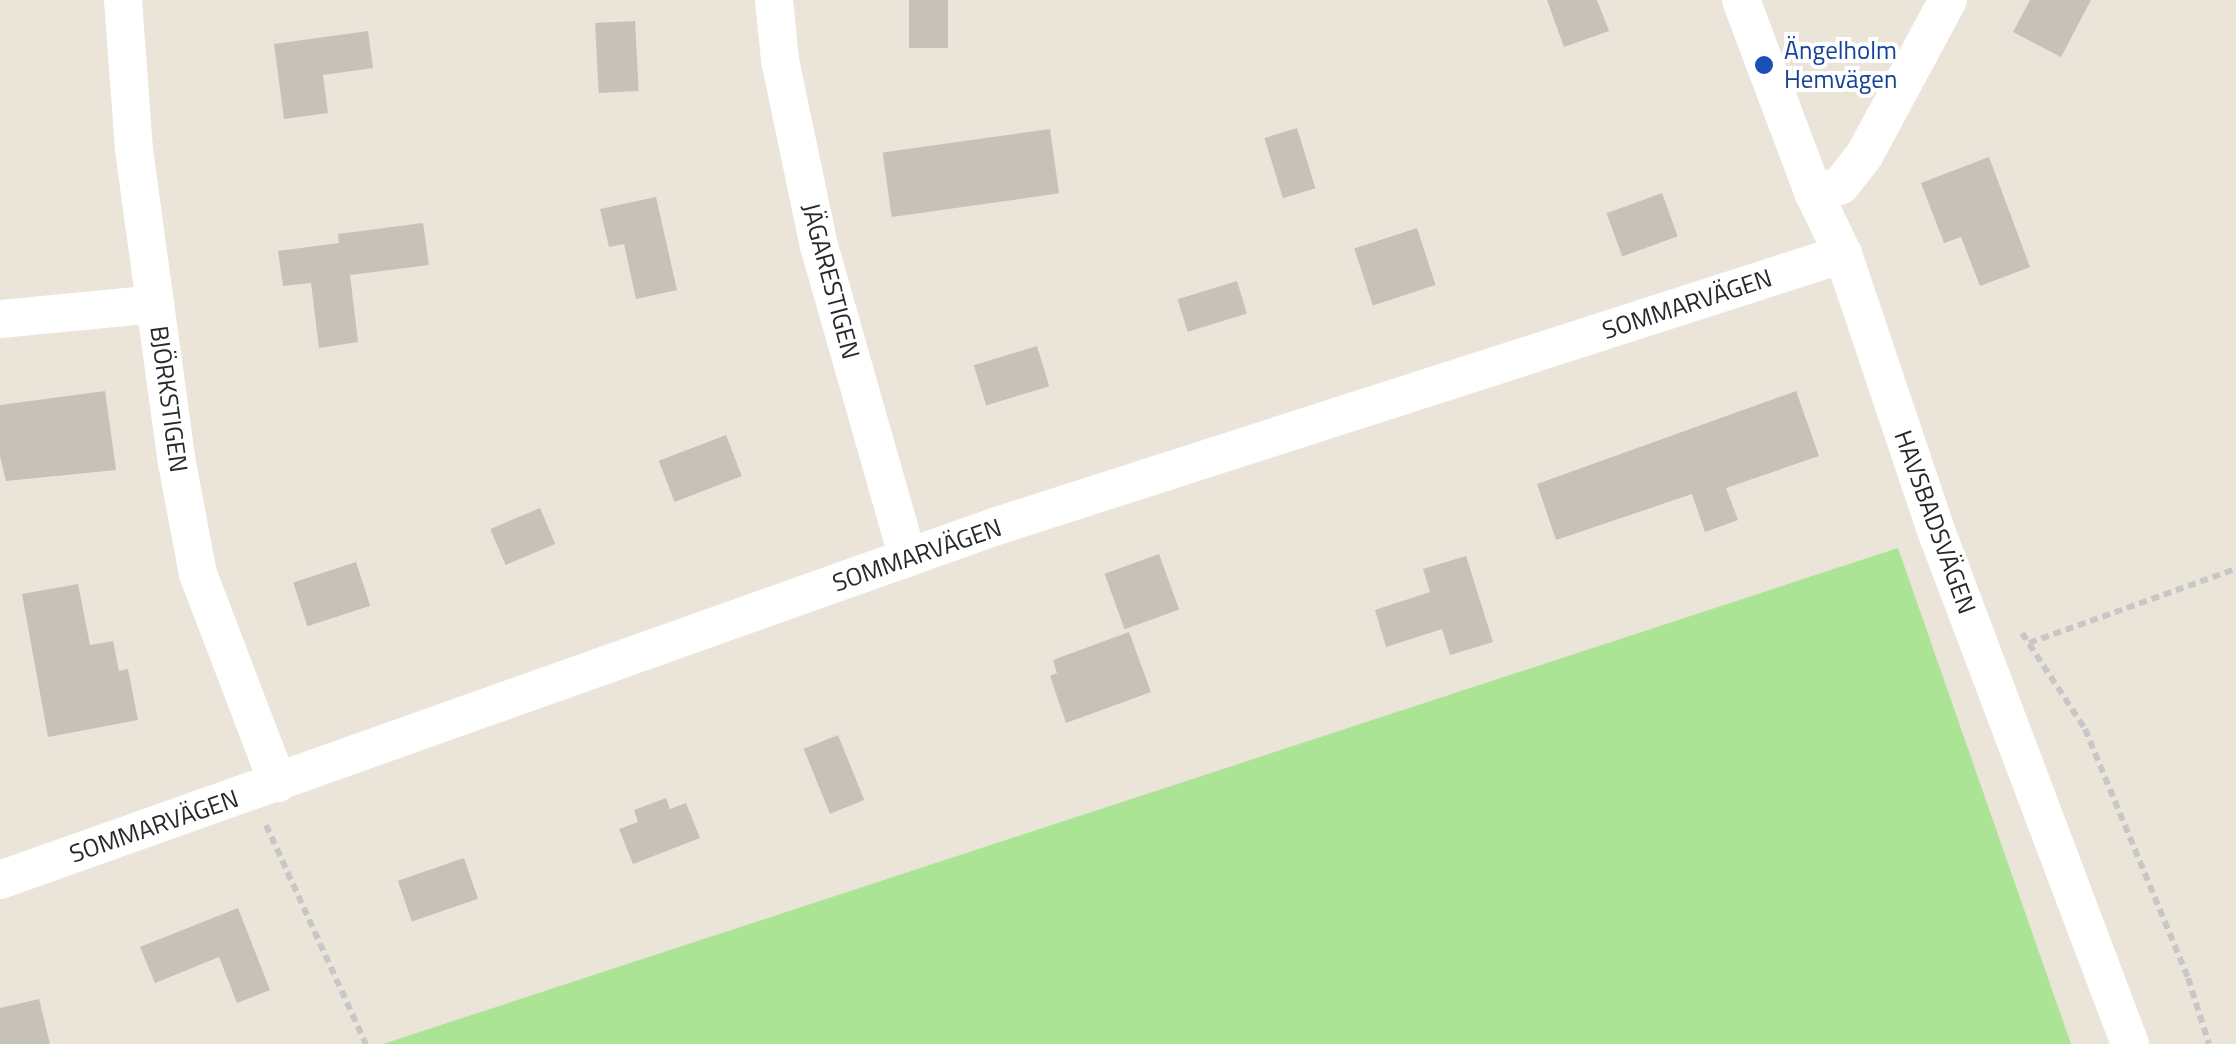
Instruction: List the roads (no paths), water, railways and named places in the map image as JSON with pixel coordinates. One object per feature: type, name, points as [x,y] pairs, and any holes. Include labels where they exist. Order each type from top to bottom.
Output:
[{"type":"street","name":"BJÖRKSTIGEN","points":[[124,0],[134,150],[198,574],[265,788]]},
{"type":"street","name":"JÄGARESTIGEN","points":[[774,0],[780,60],[819,246],[908,558]]},
{"type":"street","name":"HAVSBADSVÄGEN","points":[[1740,0],[1814,194],[1842,254],[1937,533],[2130,1044]]},
{"type":"street","points":[[1814,194],[1841,184],[1865,154],[1948,0]]},
{"type":"street","name":"SOMMARVÄGEN","points":[[0,880],[908,558],[1842,254]]},
{"type":"street","points":[[0,320],[155,304]]},
{"type":"place","name":"Ängelholm Hemvägen","points":[[1764,65]]}]
